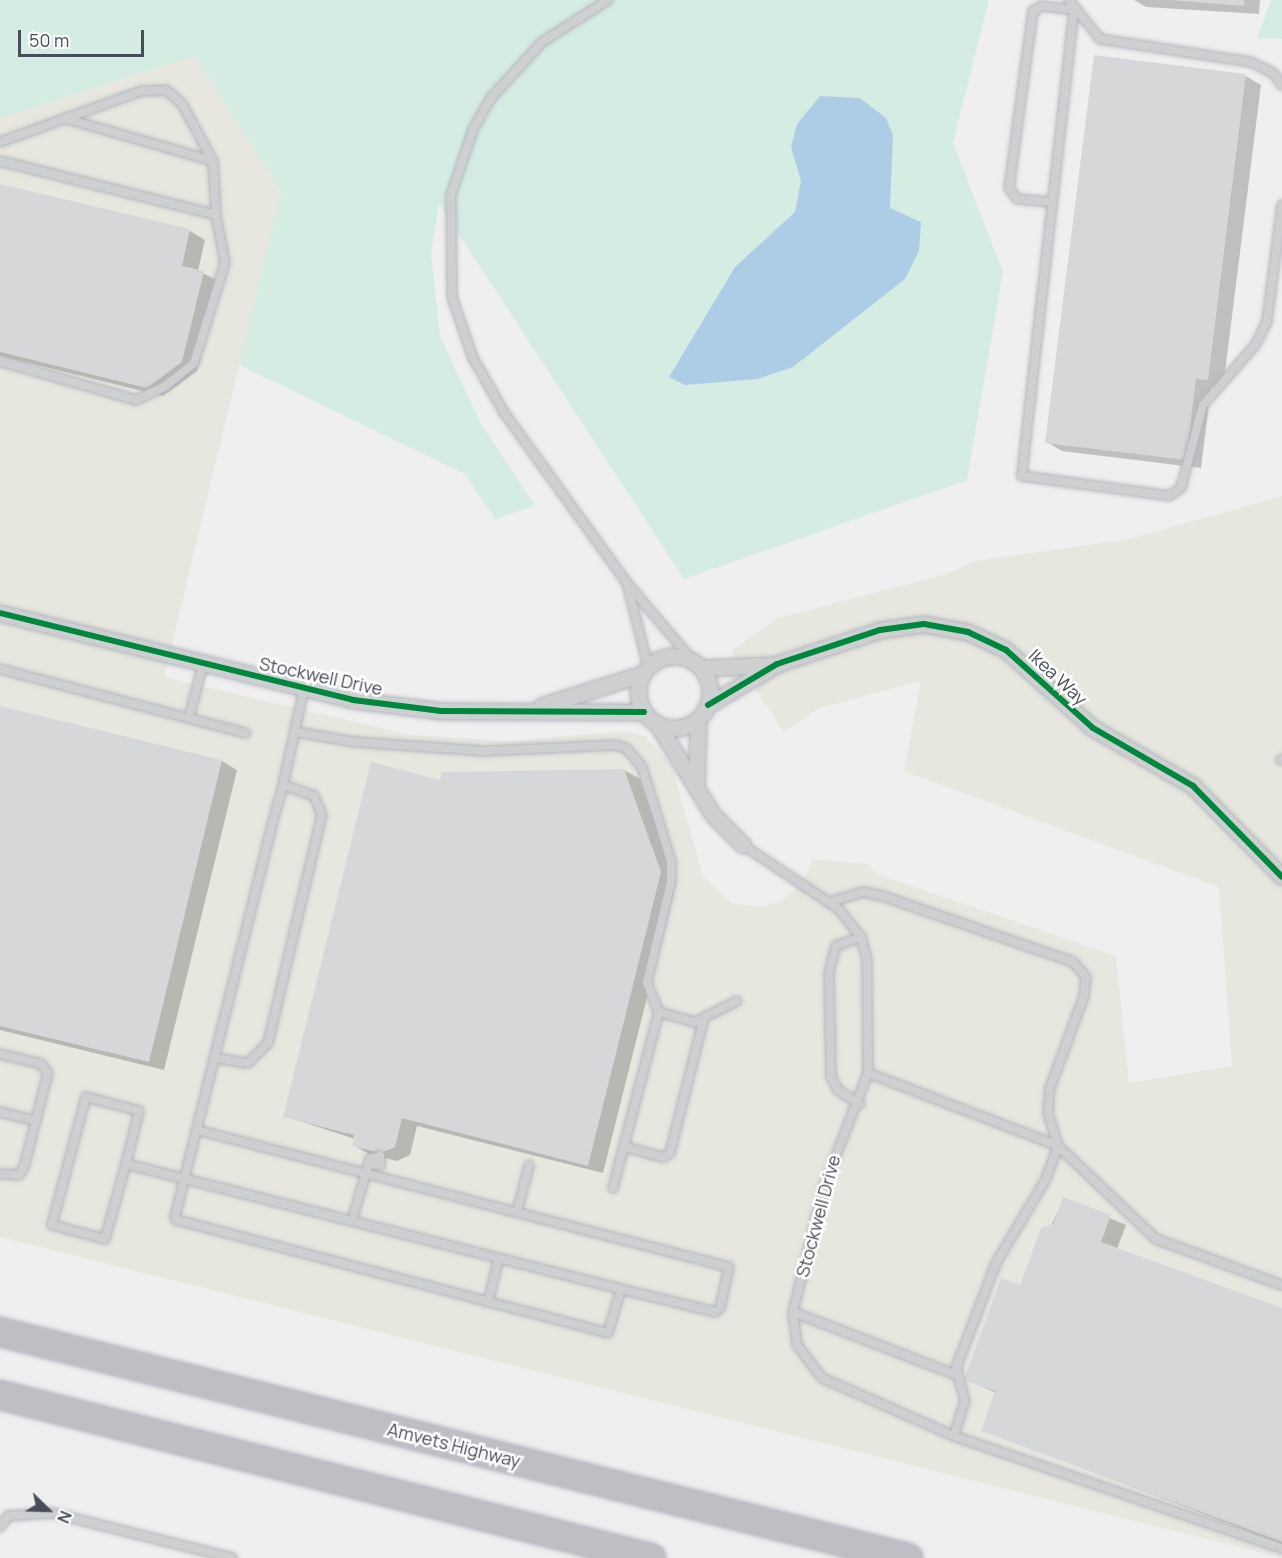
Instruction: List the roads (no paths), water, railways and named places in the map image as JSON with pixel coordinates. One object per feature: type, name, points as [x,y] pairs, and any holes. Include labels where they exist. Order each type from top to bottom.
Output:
[{"type":"highway","name":"Amvets Highway","points":[[0,1332],[908,1558]]},
{"type":"highway","points":[[0,1395],[651,1558]]},
{"type":"street","name":"Stockwell Drive","points":[[0,613],[304,689],[409,708],[644,712]]},
{"type":"street","name":"Ikea Way","points":[[708,705],[777,664],[909,625],[947,627],[989,640],[1026,666],[1085,722],[1194,786],[1282,877]]},
{"type":"street","points":[[670,656],[697,665],[708,682],[708,705],[698,719],[679,728],[658,725],[644,712],[638,697],[645,670],[670,656]]},
{"type":"street","name":"Ikea Way","points":[[697,665],[777,664]]},
{"type":"street","name":"Stockwell Drive","points":[[529,709],[645,670]]},
{"type":"street","points":[[696,788],[698,719]]},
{"type":"street","name":"Stockwell Drive","points":[[658,725],[719,823],[743,845]]},
{"type":"lane","points":[[608,0],[542,42],[491,98],[474,127],[451,195],[449,268],[460,327],[486,384],[627,583],[697,665]]},
{"type":"lane","points":[[1069,0],[1089,30],[1108,42],[1251,62],[1273,73],[1282,85]]},
{"type":"lane","points":[[1051,202],[1017,199],[1009,188],[1033,11],[1042,6],[1074,10]]},
{"type":"lane","points":[[1074,10],[1019,472],[1026,480],[1169,496],[1181,488],[1203,405],[1263,332],[1282,205]]},
{"type":"lane","points":[[0,142],[142,91],[166,90],[182,104],[213,161],[216,215],[225,263],[203,347],[194,363],[166,386],[126,401],[114,391],[0,361]]},
{"type":"lane","points":[[65,119],[213,161]]},
{"type":"lane","points":[[0,161],[216,215]]},
{"type":"lane","points":[[627,583],[645,670]]},
{"type":"lane","points":[[189,718],[203,664]]},
{"type":"lane","points":[[0,669],[246,733]]},
{"type":"lane","points":[[304,689],[296,732],[176,1220],[610,1332],[621,1289]]},
{"type":"lane","points":[[296,732],[485,751],[627,749],[642,767],[671,861],[671,882],[647,983],[659,1012],[613,1188]]},
{"type":"lane","points":[[215,1058],[248,1063],[268,1043],[322,815],[314,796],[283,785]]},
{"type":"lane","name":"Stockwell Drive","points":[[743,845],[831,902],[861,937],[870,984],[868,1073],[860,1104],[829,1167],[794,1312],[794,1333],[805,1361],[837,1387],[954,1436],[1282,1548]]},
{"type":"lane","points":[[831,902],[862,892],[882,896],[1081,968],[1084,996],[1049,1095],[1058,1146],[1046,1179],[996,1263],[954,1374],[965,1401],[954,1436]]},
{"type":"lane","points":[[860,1104],[838,1090],[829,1069],[829,972],[836,946],[861,937]]},
{"type":"lane","points":[[659,1012],[695,1022],[737,1001]]},
{"type":"lane","points":[[624,1148],[663,1157],[670,1153],[704,1018]]},
{"type":"lane","points":[[0,1054],[47,1067],[36,1121],[19,1175],[0,1174]]},
{"type":"lane","points":[[868,1073],[1058,1146],[1156,1239],[1282,1285]]},
{"type":"lane","points":[[86,1097],[139,1112],[126,1164],[105,1239],[52,1225],[86,1097]]},
{"type":"lane","points":[[0,1112],[36,1121]]},
{"type":"lane","points":[[126,1164],[715,1312],[729,1267],[197,1130]]},
{"type":"lane","points":[[352,1221],[364,1173],[371,1164],[372,1156],[381,1158]]},
{"type":"lane","points":[[517,1212],[529,1166]]},
{"type":"lane","points":[[488,1302],[499,1258]]},
{"type":"lane","points":[[794,1312],[954,1374]]},
{"type":"lane","points":[[0,1527],[8,1516],[52,1513],[232,1558]]},
{"type":"water","points":[[820,96],[860,98],[886,118],[893,135],[890,208],[921,222],[919,251],[905,279],[793,367],[757,379],[685,385],[669,377],[735,267],[795,212],[801,181],[791,147],[797,124]]}]
